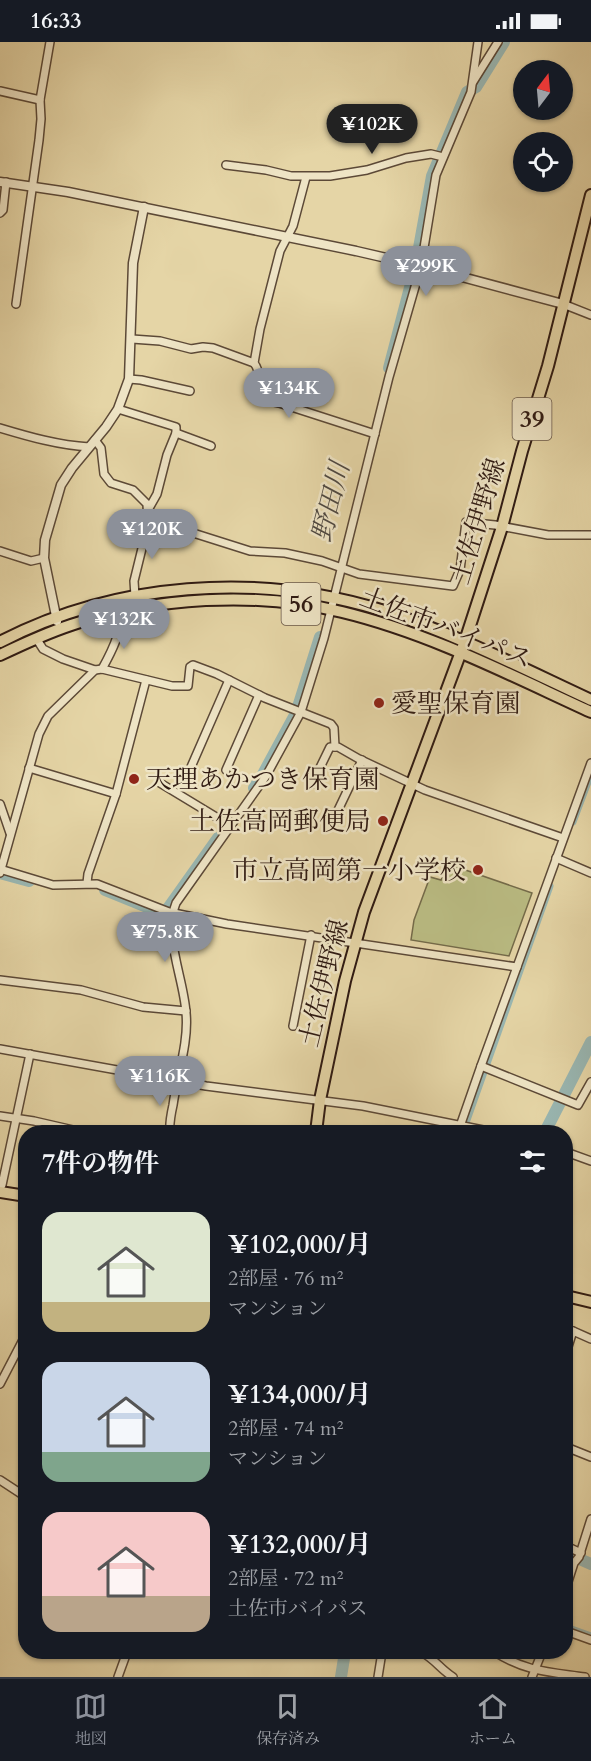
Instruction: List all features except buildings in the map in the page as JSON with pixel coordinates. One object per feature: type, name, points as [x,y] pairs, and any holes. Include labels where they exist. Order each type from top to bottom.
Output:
[{"type":"main road","name":"土佐伊野線","points":[[316,1125],[345,981],[364,912],[461,653],[502,527],[548,366],[591,195]]},
{"type":"main road","name":"土佐市バイパス","points":[[2,638],[90,606],[135,596],[188,589],[242,587],[296,591],[380,610],[465,641],[591,700]]},
{"type":"main road","name":"土佐市バイパス","points":[[0,655],[59,629],[120,611],[161,604],[263,600],[330,609],[377,621],[461,653],[591,712]]},
{"type":"main road","points":[[0,1190],[18,1194]]},
{"type":"main road","points":[[573,1298],[591,1302]]},
{"type":"street","points":[[16,304],[40,129],[40,100],[50,42]]},
{"type":"street","points":[[472,87],[477,42]]},
{"type":"street","points":[[171,1125],[176,1081],[187,1024],[169,912],[228,824],[266,776],[301,712],[324,638],[374,434],[421,266],[440,156],[472,87],[498,42]]},
{"type":"street","points":[[0,91],[40,100]]},
{"type":"street","points":[[226,165],[291,176],[330,176],[359,171],[406,158],[431,154],[440,156]]},
{"type":"street","points":[[306,177],[293,226],[280,251],[260,329],[255,363],[258,368],[255,398],[279,403],[374,434]]},
{"type":"street","points":[[0,213],[3,210],[3,182],[32,186],[144,207],[421,266],[562,304],[591,315]]},
{"type":"street","points":[[59,629],[44,558],[45,540],[61,485],[118,409],[129,379],[133,263],[144,207]]},
{"type":"street","points":[[132,339],[160,341],[191,349],[213,348],[255,363]]},
{"type":"street","points":[[129,379],[190,391]]},
{"type":"street","points":[[118,409],[176,427],[157,494],[148,510]]},
{"type":"street","points":[[0,428],[70,446],[92,444],[101,448],[104,474],[111,483],[133,490],[141,496],[147,504],[148,524],[134,581],[135,596]]},
{"type":"street","points":[[176,433],[211,446]]},
{"type":"street","points":[[148,524],[171,526],[250,551],[285,553],[322,561],[359,574],[453,586],[460,570],[466,522],[548,535],[591,535]]},
{"type":"street","points":[[0,551],[31,561],[44,558]]},
{"type":"street","points":[[120,611],[122,620],[109,657],[48,716],[39,734],[0,871],[38,884],[97,884],[169,912],[227,924],[518,967]]},
{"type":"street","points":[[36,638],[43,649],[63,658],[172,686],[188,686],[190,667],[193,665],[331,724],[334,729],[334,747]]},
{"type":"street","points":[[87,883],[88,874],[116,794],[146,680]]},
{"type":"street","points":[[190,767],[229,680]]},
{"type":"street","points":[[226,770],[259,695]]},
{"type":"street","points":[[312,784],[330,747],[338,747],[424,790],[563,838]]},
{"type":"street","points":[[330,827],[362,760]]},
{"type":"street","points":[[461,1125],[591,763]]},
{"type":"street","points":[[29,768],[116,794]]},
{"type":"street","points":[[160,783],[228,824]]},
{"type":"street","points":[[0,804],[10,833]]},
{"type":"street","points":[[556,858],[591,873]]},
{"type":"street","points":[[293,1026],[311,935]]},
{"type":"street","points":[[0,980],[81,990],[143,1007],[186,1011]]},
{"type":"street","points":[[0,1049],[246,1092],[363,1106],[442,1125]]},
{"type":"street","points":[[0,1190],[30,1054]]},
{"type":"street","points":[[483,1067],[579,1105],[591,1082]]},
{"type":"street","points":[[0,1116],[16,1117],[49,1125]]},
{"type":"street","points":[[573,1154],[590,1159]]},
{"type":"street","points":[[573,1332],[591,1339]]},
{"type":"street","points":[[0,1384],[18,1349]]},
{"type":"street","points":[[573,1450],[591,1456]]},
{"type":"street","points":[[0,1480],[18,1492]]},
{"type":"street","points":[[573,1570],[591,1519]]},
{"type":"street","points":[[573,1552],[578,1557]]},
{"type":"street","points":[[573,1634],[591,1640]]},
{"type":"street","points":[[118,1677],[124,1659]]},
{"type":"street","points":[[378,1677],[381,1659]]},
{"type":"street","points":[[432,1659],[443,1671],[453,1677]]},
{"type":"street","points":[[507,1659],[534,1673],[585,1677]]},
{"type":"green space","points":[[448,864],[532,893],[509,956],[411,940],[414,920],[430,877],[441,880]]},
{"type":"waterway","name":"野田川","points":[[417,259],[432,176],[467,92],[476,87],[504,42]]},
{"type":"waterway","name":"野田川","points":[[389,368],[413,276]]},
{"type":"waterway","name":"野田川","points":[[298,707],[320,637]]},
{"type":"waterway","name":"野田川","points":[[254,788],[296,713]]},
{"type":"waterway","points":[[573,822],[591,774]]},
{"type":"waterway","name":"野田川","points":[[105,890],[164,914],[218,838]]},
{"type":"waterway","name":"野田川","points":[[0,873],[29,881]]},
{"type":"waterway","points":[[467,1120],[550,886]]},
{"type":"waterway","points":[[549,1125],[591,1042]]},
{"type":"waterway","points":[[573,1556],[591,1564]]},
{"type":"waterway","points":[[573,1630],[591,1636]]},
{"type":"waterway","points":[[341,1677],[344,1659]]},
{"type":"place","name":"愛聖保育園","points":[[379,703]]},
{"type":"place","name":"天理あかつき保育園","points":[[134,779]]},
{"type":"place","name":"土佐高岡郵便局","points":[[383,821]]},
{"type":"place","name":"市立高岡第一小学校","points":[[478,870]]}]
